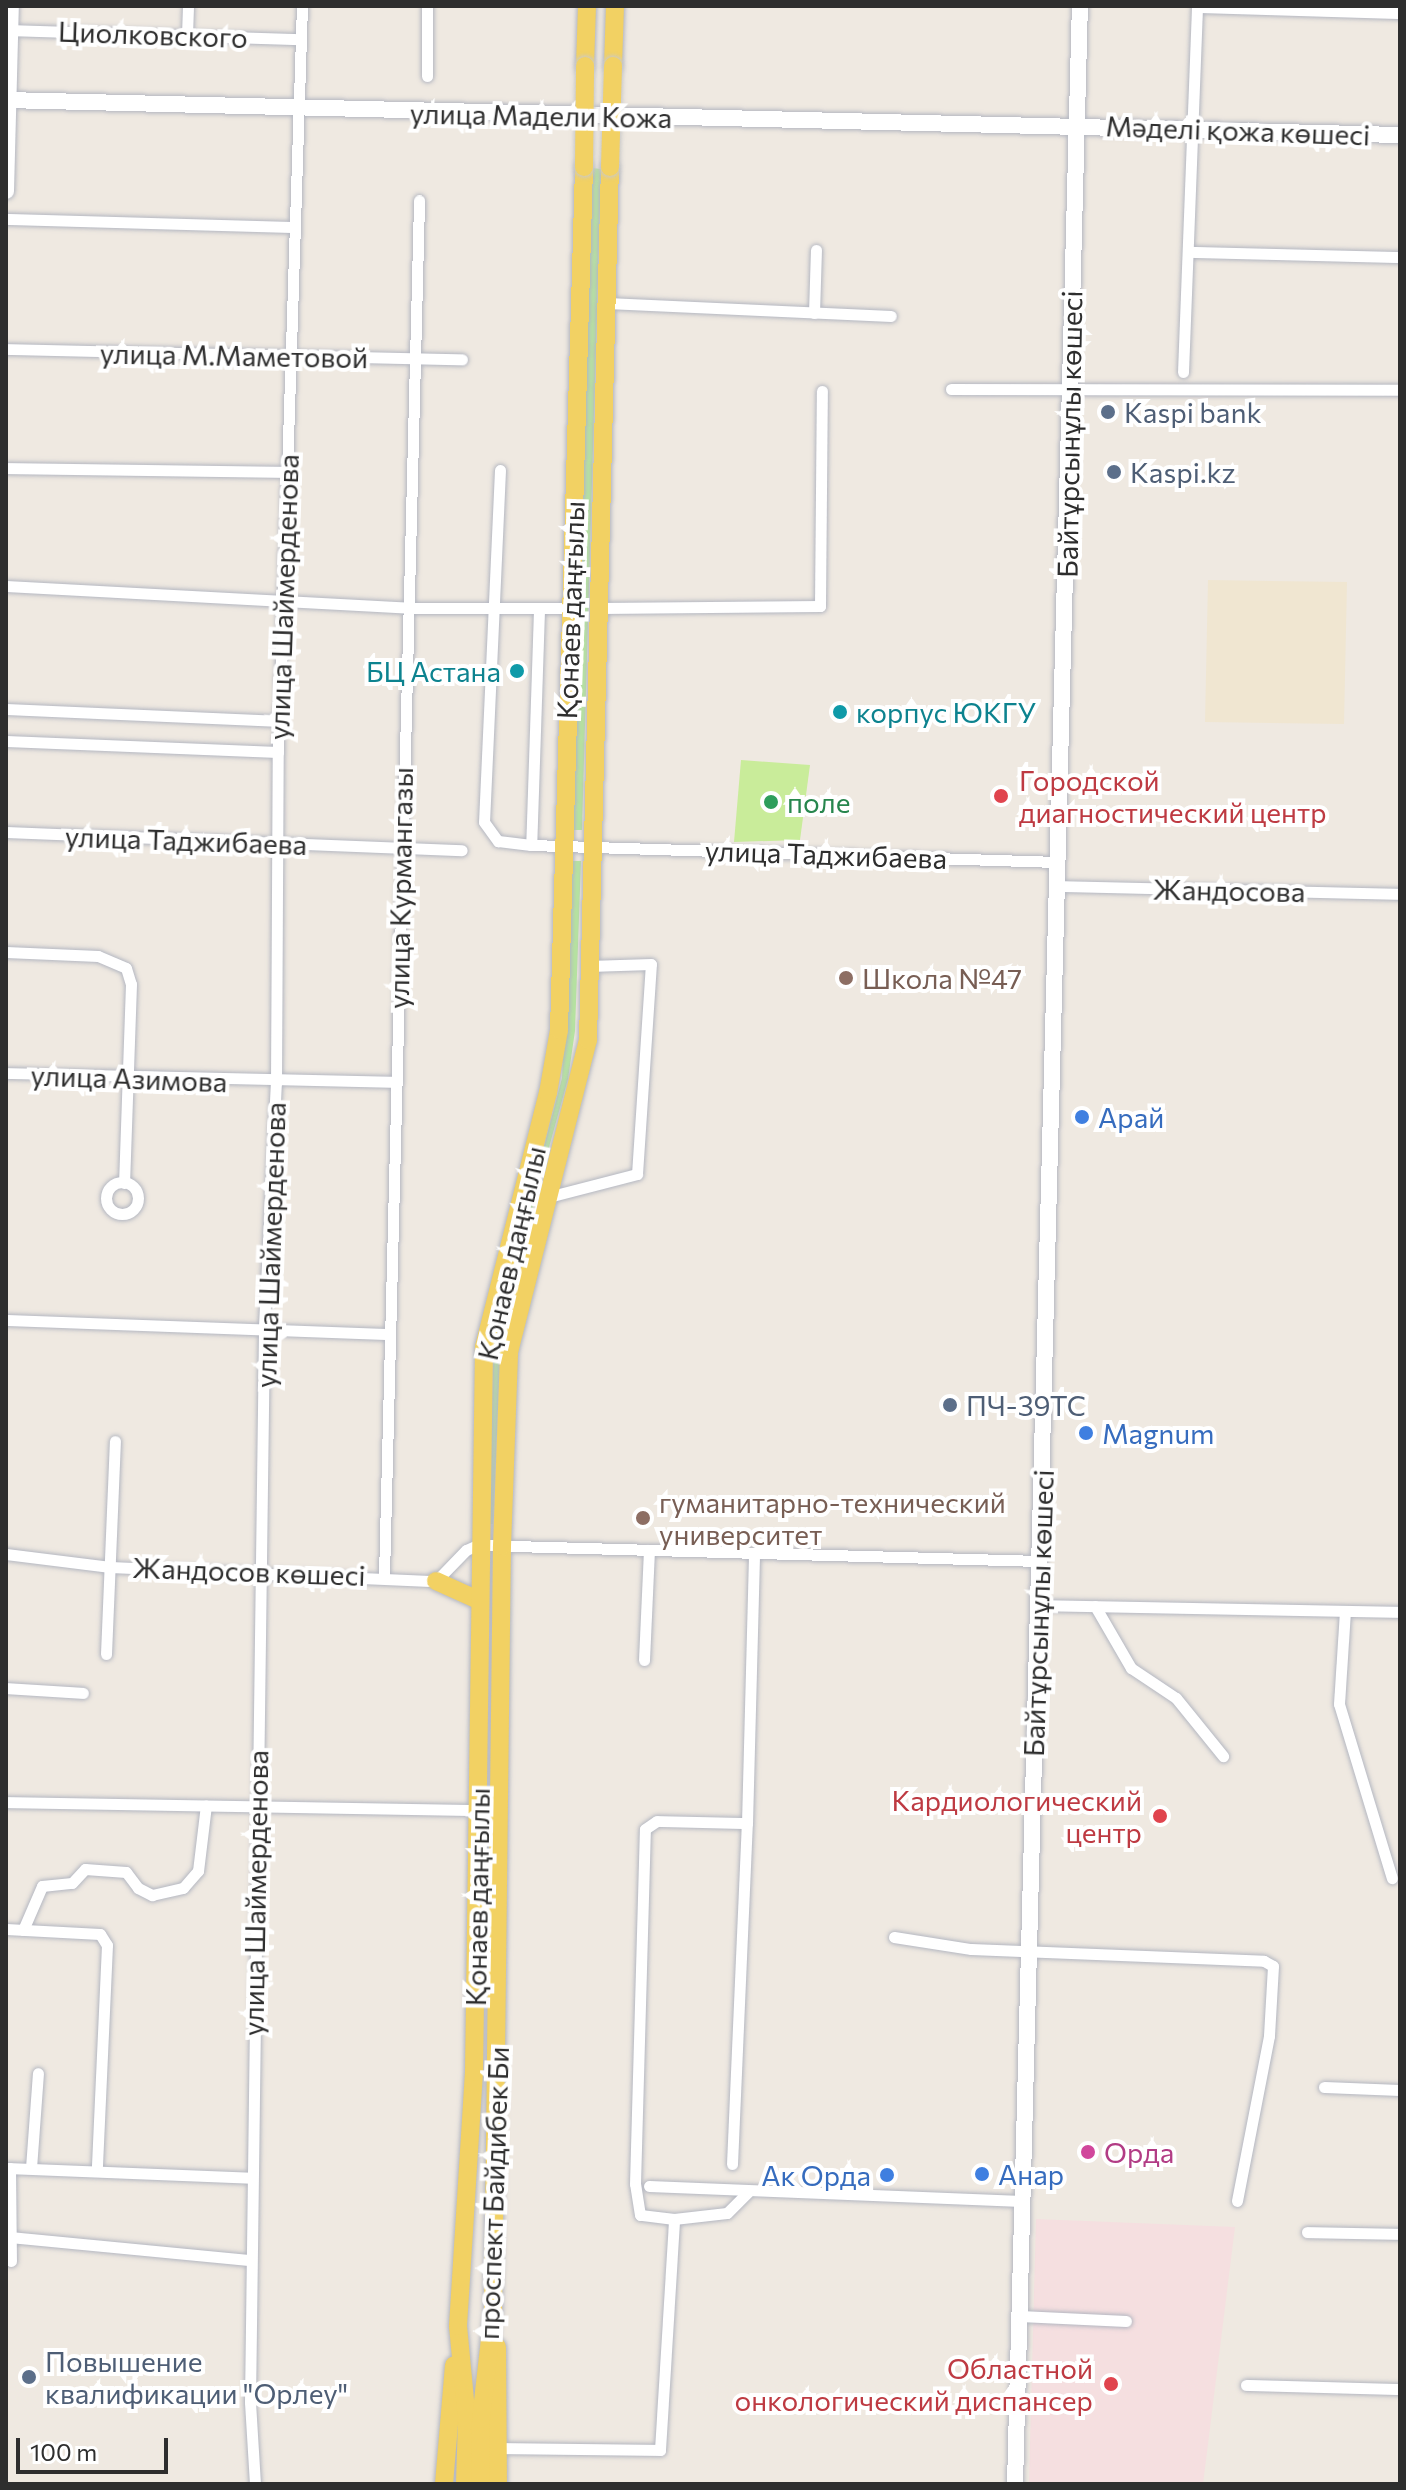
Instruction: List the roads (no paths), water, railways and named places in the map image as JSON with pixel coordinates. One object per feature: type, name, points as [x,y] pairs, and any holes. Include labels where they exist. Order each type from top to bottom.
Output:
[{"type":"main road","points":[[6,191],[11,6]]},
{"type":"main road","name":"Қонаев даңғылы","points":[[465,2484],[467,2421],[458,2326],[474,2072],[479,1810],[478,1545],[484,1347],[548,1093],[559,1030],[587,6]]},
{"type":"main road","name":"Қонаев даңғылы","points":[[501,1566],[509,1352],[588,1040],[615,6]]},
{"type":"main road","name":"Байтұрсынұлы көшесі","points":[[1015,2484],[1080,6]]},
{"type":"main road","name":"улица Мадели Кожа","points":[[7,100],[298,110],[1077,124]]},
{"type":"main road","name":"Мәделі қожа көшесі","points":[[1077,124],[1193,131],[1400,135]]},
{"type":"main road","name":"проспект Байдибек Би","points":[[480,2484],[481,2419],[493,2312],[501,1566]]},
{"type":"main road","points":[[436,1581],[478,1600]]},
{"type":"main road","points":[[493,2312],[498,2484]]},
{"type":"main road","points":[[444,2484],[458,2326]]},
{"type":"street","points":[[187,35],[188,6]]},
{"type":"street","name":"улица Шаймерденова","points":[[255,2484],[251,2260],[264,1326],[276,1083],[278,752],[302,6]]},
{"type":"street","points":[[427,6],[427,76]]},
{"type":"street","points":[[1183,372],[1191,252],[1197,7],[1400,13]]},
{"type":"street","name":"Циолковского","points":[[8,30],[301,39]]},
{"type":"street","name":"улица Курмангазы","points":[[384,1576],[387,1334],[417,359],[419,200]]},
{"type":"street","points":[[6,219],[295,227]]},
{"type":"street","points":[[814,313],[816,250]]},
{"type":"street","points":[[1191,252],[1400,257]]},
{"type":"street","points":[[607,303],[891,316]]},
{"type":"street","name":"улица М.Маметовой","points":[[6,349],[462,359]]},
{"type":"street","points":[[951,389],[1069,386],[1400,390]]},
{"type":"street","points":[[600,608],[820,606],[822,391]]},
{"type":"street","points":[[6,468],[287,472]]},
{"type":"street","name":"улица Таджибаева","points":[[500,470],[498,606],[484,822],[498,841],[564,847],[1058,862]]},
{"type":"street","points":[[6,586],[409,608],[570,608]]},
{"type":"street","points":[[531,845],[539,610]]},
{"type":"street","points":[[6,709],[281,721]]},
{"type":"street","points":[[6,741],[278,752]]},
{"type":"street","name":"улица Таджибаева","points":[[6,832],[462,850]]},
{"type":"street","name":"Жандосова","points":[[1058,886],[1400,894]]},
{"type":"street","points":[[6,952],[98,956],[126,968],[131,984],[124,1183]]},
{"type":"street","points":[[548,1197],[637,1174],[651,964],[589,966]]},
{"type":"street","name":"улица Азимова","points":[[6,1073],[276,1083],[396,1082]]},
{"type":"street","points":[[6,1320],[264,1326],[387,1334]]},
{"type":"street","points":[[106,1654],[115,1441]]},
{"type":"street","points":[[436,1581],[466,1550],[478,1545],[1039,1561]]},
{"type":"street","points":[[644,1660],[649,1550]]},
{"type":"street","points":[[732,2164],[747,1823],[754,1553]]},
{"type":"street","name":"Жандосов көшесі","points":[[6,1554],[110,1567],[384,1576],[436,1581]]},
{"type":"street","points":[[1038,1605],[1400,1612]]},
{"type":"street","points":[[1095,1606],[1131,1668],[1176,1698],[1223,1756]]},
{"type":"street","points":[[1345,1611],[1339,1704],[1392,1878]]},
{"type":"street","points":[[6,1688],[83,1693]]},
{"type":"street","points":[[6,1802],[479,1810]]},
{"type":"street","points":[[23,1930],[42,1886],[72,1883],[85,1869],[126,1872],[138,1888],[152,1895],[183,1888],[198,1871],[206,1805]]},
{"type":"street","points":[[747,1823],[657,1821],[645,1829],[635,2184],[640,2215],[674,2219],[717,2216],[748,2195]]},
{"type":"street","points":[[6,1929],[100,1934],[107,1945],[97,2169]]},
{"type":"street","points":[[894,1937],[1029,1952],[1264,1961],[1273,1966],[1269,2036],[1237,2201]]},
{"type":"street","points":[[31,2168],[38,2073]]},
{"type":"street","points":[[1324,2087],[1400,2090]]},
{"type":"street","points":[[11,2261],[8,2168],[97,2169],[252,2178]]},
{"type":"street","points":[[649,2186],[748,2195],[1022,2201]]},
{"type":"street","points":[[499,2448],[660,2450],[674,2219]]},
{"type":"street","points":[[1307,2232],[1400,2234]]},
{"type":"street","points":[[10,2237],[251,2260]]},
{"type":"street","points":[[1020,2316],[1126,2321]]},
{"type":"street","points":[[1246,2385],[1400,2389]]},
{"type":"place","name":"Kaspi bank","points":[[1108,412]]},
{"type":"place","name":"Kaspi.kz","points":[[1114,472]]},
{"type":"place","name":"БЦ Астана","points":[[517,671]]},
{"type":"place","name":"корпус ЮКГУ","points":[[840,712]]},
{"type":"place","name":"Городской диагностический центр","points":[[1001,796]]},
{"type":"place","name":"поле","points":[[771,802]]},
{"type":"place","name":"Школа №47","points":[[846,978]]},
{"type":"place","name":"Арай","points":[[1082,1117]]},
{"type":"place","name":"ПЧ-39ТС","points":[[950,1405]]},
{"type":"place","name":"Magnum","points":[[1086,1433]]},
{"type":"place","name":"гуманитарно-технический университет","points":[[643,1518]]},
{"type":"place","name":"Кардиологический центр","points":[[1160,1816]]},
{"type":"place","name":"Орда","points":[[1088,2152]]},
{"type":"place","name":"Анар","points":[[982,2174]]},
{"type":"place","name":"Ак Орда","points":[[887,2175]]},
{"type":"place","name":"Повышение квалификации \"Орлеу\"","points":[[29,2377]]},
{"type":"place","name":"Областной онкологический диспансер","points":[[1111,2384]]}]
